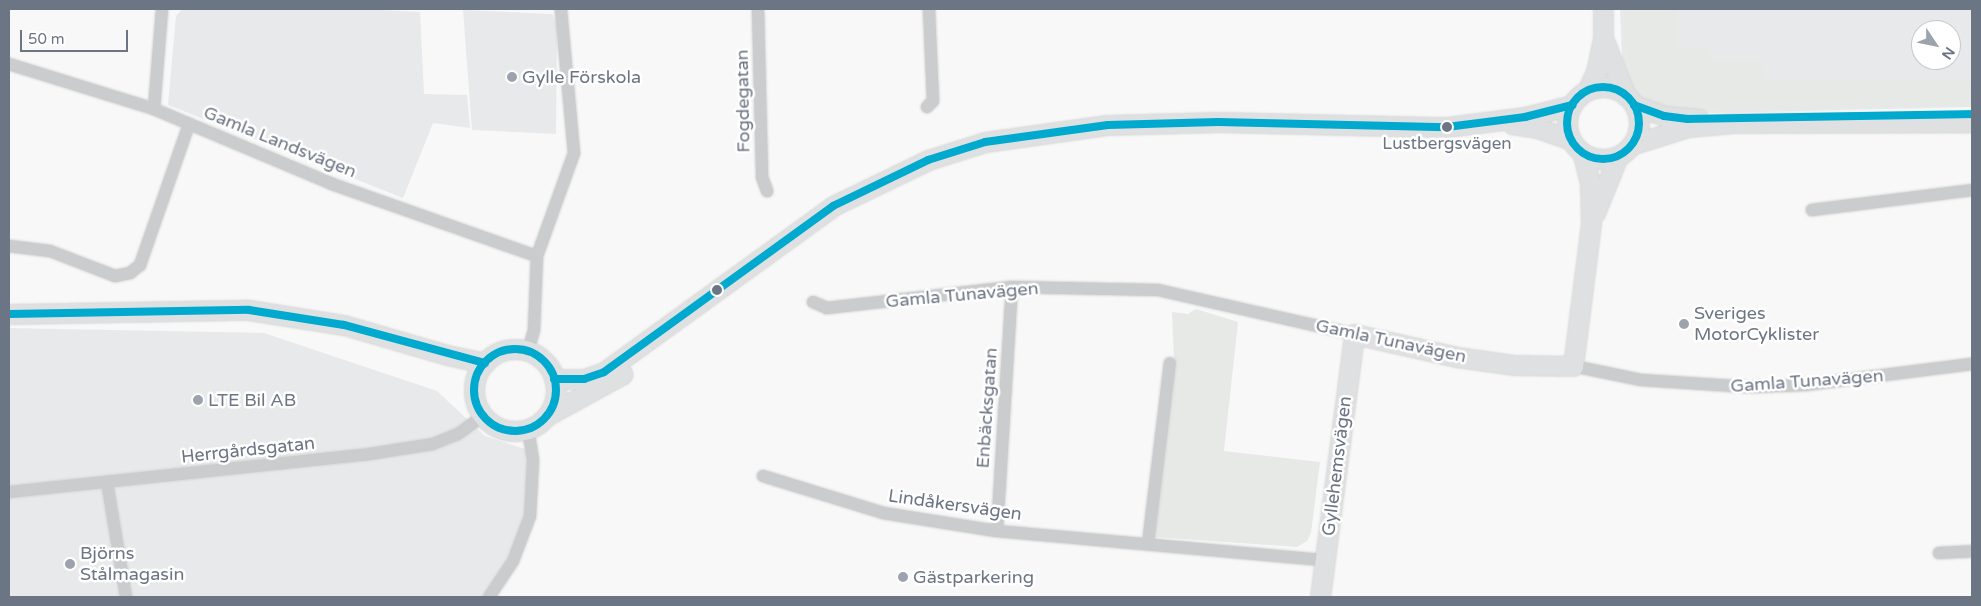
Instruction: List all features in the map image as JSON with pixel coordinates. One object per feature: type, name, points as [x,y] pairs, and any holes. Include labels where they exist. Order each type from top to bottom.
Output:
[{"type":"street","points":[[154,109],[162,9]]},
{"type":"street","points":[[528,351],[534,330],[537,256],[574,153],[561,9]]},
{"type":"street","name":"Fogdegatan","points":[[758,9],[762,177],[767,191]]},
{"type":"street","points":[[927,107],[933,101],[930,9]]},
{"type":"street","points":[[554,379],[584,379],[618,364],[833,206],[928,160],[984,142],[1108,125],[1218,122],[1447,126],[1525,117],[1572,105],[1587,91],[1596,72],[1603,38],[1603,9]]},
{"type":"street","points":[[1591,223],[1639,126],[1630,100],[1603,38]]},
{"type":"street","name":"Gamla Landsvägen","points":[[9,64],[154,109],[332,184],[537,256]]},
{"type":"street","points":[[1587,91],[1604,88],[1664,116],[1688,119],[1972,114]]},
{"type":"street","points":[[1572,105],[1567,124],[1590,183],[1591,223],[1573,366]]},
{"type":"street","points":[[1488,120],[1537,128],[1577,147],[1595,158],[1625,151],[1688,127],[1732,123],[1972,122]]},
{"type":"street","points":[[9,246],[50,251],[115,276],[130,273],[140,265],[190,124]]},
{"type":"street","points":[[548,415],[554,404],[554,379],[549,367],[528,351],[504,350],[484,362],[478,372],[474,389],[477,406],[483,416],[504,429],[528,429],[548,415],[600,389],[659,350],[837,210],[928,160]]},
{"type":"street","points":[[1812,210],[1972,190]]},
{"type":"street","name":"Gamla Tunavägen","points":[[813,302],[827,308],[1012,287],[1158,290],[1457,357],[1514,365],[1573,366],[1641,380],[1750,387],[1805,385],[1972,364]]},
{"type":"street","name":"Enbäcksgatan","points":[[997,531],[1012,287]]},
{"type":"street","points":[[9,314],[249,310],[344,325],[447,355],[484,362]]},
{"type":"street","name":"Gyllehemsvägen","points":[[1320,597],[1354,334]]},
{"type":"street","points":[[1148,544],[1170,363]]},
{"type":"street","name":"Herrgårdsgatan","points":[[9,492],[363,455],[433,444],[458,434],[483,416]]},
{"type":"street","points":[[489,597],[513,561],[530,516],[532,460],[528,429]]},
{"type":"street","name":"Lindåkersvägen","points":[[763,476],[883,513],[997,531],[1325,560]]},
{"type":"street","points":[[107,482],[126,597]]},
{"type":"street","points":[[1939,553],[1972,551]]},
{"type":"shaded area","points":[[182,9],[361,9],[420,12],[424,94],[467,95],[470,128],[433,123],[403,198],[168,105],[176,16]]},
{"type":"shaded area","points":[[1620,9],[1972,9],[1972,107],[1668,114],[1647,107],[1634,93],[1622,58]]},
{"type":"shaded area","points":[[1624,9],[1677,9],[1678,48],[1709,49],[1710,61],[1761,61],[1765,80],[1972,81],[1972,105],[1673,111],[1651,104],[1635,86],[1626,59]]},
{"type":"shaded area","name":"Gylle Förskola","points":[[463,10],[552,14],[557,24],[556,134],[472,130]]},
{"type":"shaded area","points":[[1196,309],[1238,322],[1224,451],[1320,462],[1311,533],[1307,541],[1297,547],[1155,537],[1174,360],[1172,312],[1188,314]]},
{"type":"shaded area","points":[[9,328],[264,333],[437,391],[485,436],[531,451],[530,516],[489,597],[9,597]]},
{"type":"transit line","points":[[1603,87],[1623,93],[1633,103],[1639,123],[1633,143],[1623,153],[1603,159],[1583,153],[1573,143],[1567,123],[1573,103],[1583,93],[1603,87]]},
{"type":"transit line","points":[[554,379],[584,379],[604,372],[833,206],[928,160],[985,142],[1108,125],[1218,122],[1447,127],[1525,117],[1572,105]]},
{"type":"transit line","points":[[1634,105],[1664,116],[1688,119],[1972,114]]},
{"type":"transit line","points":[[9,314],[249,310],[344,325],[485,363]]},
{"type":"transit line","points":[[515,349],[531,352],[544,361],[553,374],[556,390],[553,406],[544,419],[531,428],[515,431],[499,428],[486,419],[477,406],[474,390],[477,374],[486,361],[499,352],[515,349]]},
{"type":"place","name":"Gylle Förskola","points":[[512,77]]},
{"type":"place","name":"Lustbergsvägen","points":[[1447,127]]},
{"type":"place","name":"Sveriges MotorCyklister","points":[[1684,324]]},
{"type":"place","name":"LTE Bil AB","points":[[198,400]]},
{"type":"place","name":"Björns Stålmagasin","points":[[70,564]]},
{"type":"place","name":"Gästparkering","points":[[903,577]]}]
